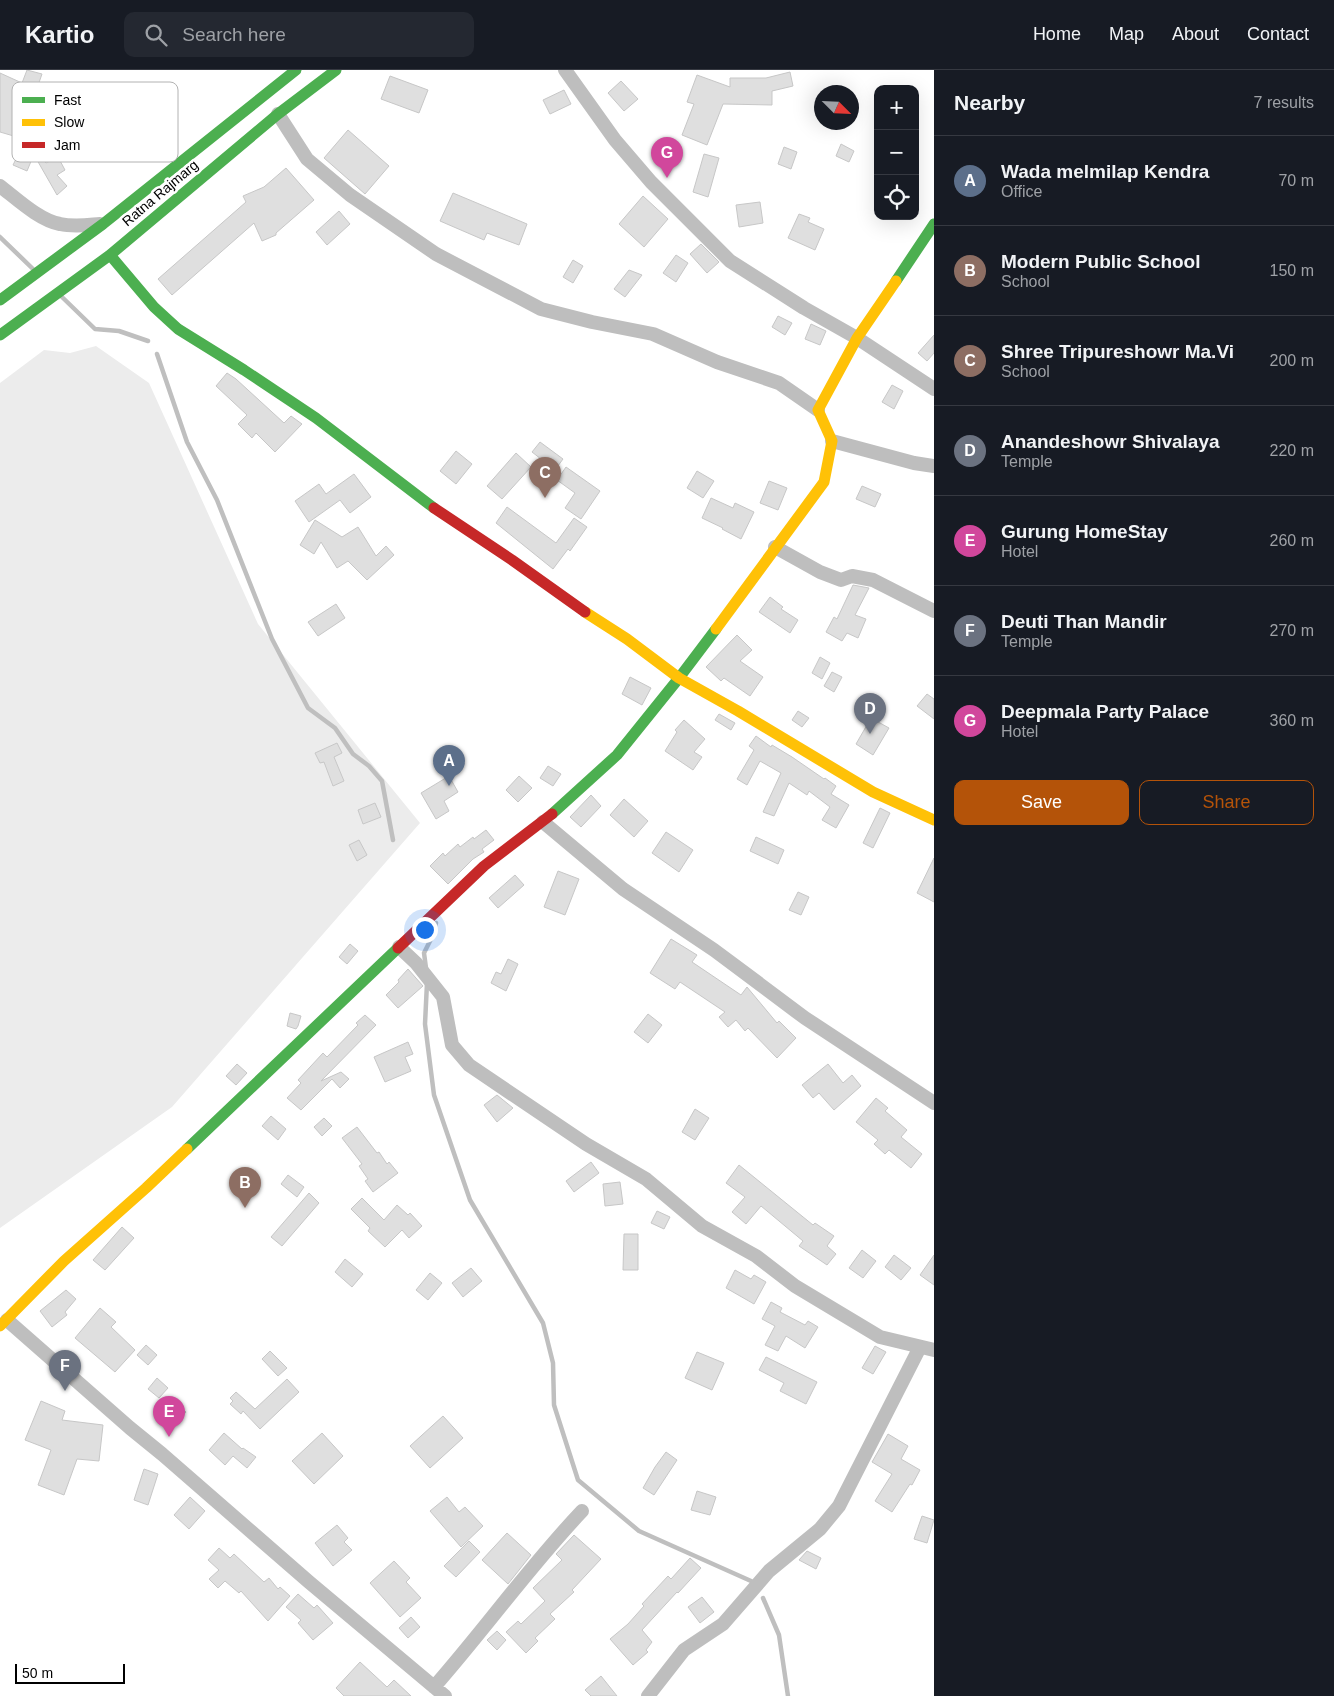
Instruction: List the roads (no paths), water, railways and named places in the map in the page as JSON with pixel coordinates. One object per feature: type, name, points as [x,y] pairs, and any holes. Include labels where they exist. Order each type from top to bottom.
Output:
[{"type":"main road","name":"Ratna Rajmarg","points":[[0,300],[103,224],[296,70]]},
{"type":"main road","name":"Ratna Rajmarg","points":[[0,335],[107,257],[278,114],[336,70]]},
{"type":"main road","points":[[3,1323],[64,1261],[146,1188],[484,866],[543,822],[616,755],[679,678],[824,482],[832,441],[818,410],[857,338],[934,224]]},
{"type":"main road","points":[[107,257],[154,307],[178,329],[316,418],[435,508],[512,560],[575,606],[627,639],[679,678],[873,792],[934,820]]},
{"type":"street","points":[[565,70],[615,140],[651,182],[730,261],[804,308],[857,338],[934,389]]},
{"type":"street","points":[[278,114],[307,159],[350,195],[436,254],[541,309],[592,322],[653,334],[717,362],[779,383],[818,410]]},
{"type":"street","points":[[0,186],[34,212],[59,224],[79,226],[103,224]]},
{"type":"street","points":[[832,441],[914,463],[934,466]]},
{"type":"street","points":[[775,547],[820,572],[841,580],[852,576],[873,580],[934,612]]},
{"type":"street","points":[[543,822],[623,889],[714,950],[805,1018],[934,1102]]},
{"type":"street","points":[[399,947],[416,963],[443,997],[452,1045],[469,1064],[586,1144],[646,1179],[702,1226],[756,1256],[795,1286],[880,1338],[934,1350]]},
{"type":"street","points":[[3,1323],[162,1454],[309,1582],[445,1696]]},
{"type":"street","points":[[648,1696],[684,1650],[723,1624],[769,1571],[820,1528],[838,1506],[920,1347]]},
{"type":"street","points":[[434,1687],[478,1636],[556,1539],[582,1511]]},
{"type":"waterway","points":[[0,237],[33,269]]},
{"type":"waterway","points":[[62,297],[95,329],[119,331],[148,341]]},
{"type":"waterway","points":[[157,354],[187,442],[217,500],[272,639],[308,708],[335,728],[353,754],[369,766],[382,781],[393,840]]},
{"type":"waterway","points":[[426,968],[424,953],[436,923]]},
{"type":"waterway","points":[[427,983],[425,1024],[434,1095],[470,1200],[543,1323],[553,1363],[554,1405],[578,1480],[639,1531],[751,1581]]},
{"type":"waterway","points":[[763,1598],[779,1635],[788,1696]]},
{"type":"place","name":"Deepmala Party Palace","points":[[667,178]]},
{"type":"place","name":"Shree Tripureshowr Ma.Vi","points":[[545,498]]},
{"type":"place","name":"Anandeshowr Shivalaya","points":[[870,734]]},
{"type":"place","name":"Wada melmilap Kendra","points":[[449,786]]},
{"type":"place","name":"Modern Public School","points":[[245,1208]]},
{"type":"place","name":"Deuti Than Mandir","points":[[65,1391]]},
{"type":"place","name":"Gurung HomeStay","points":[[169,1437]]}]
